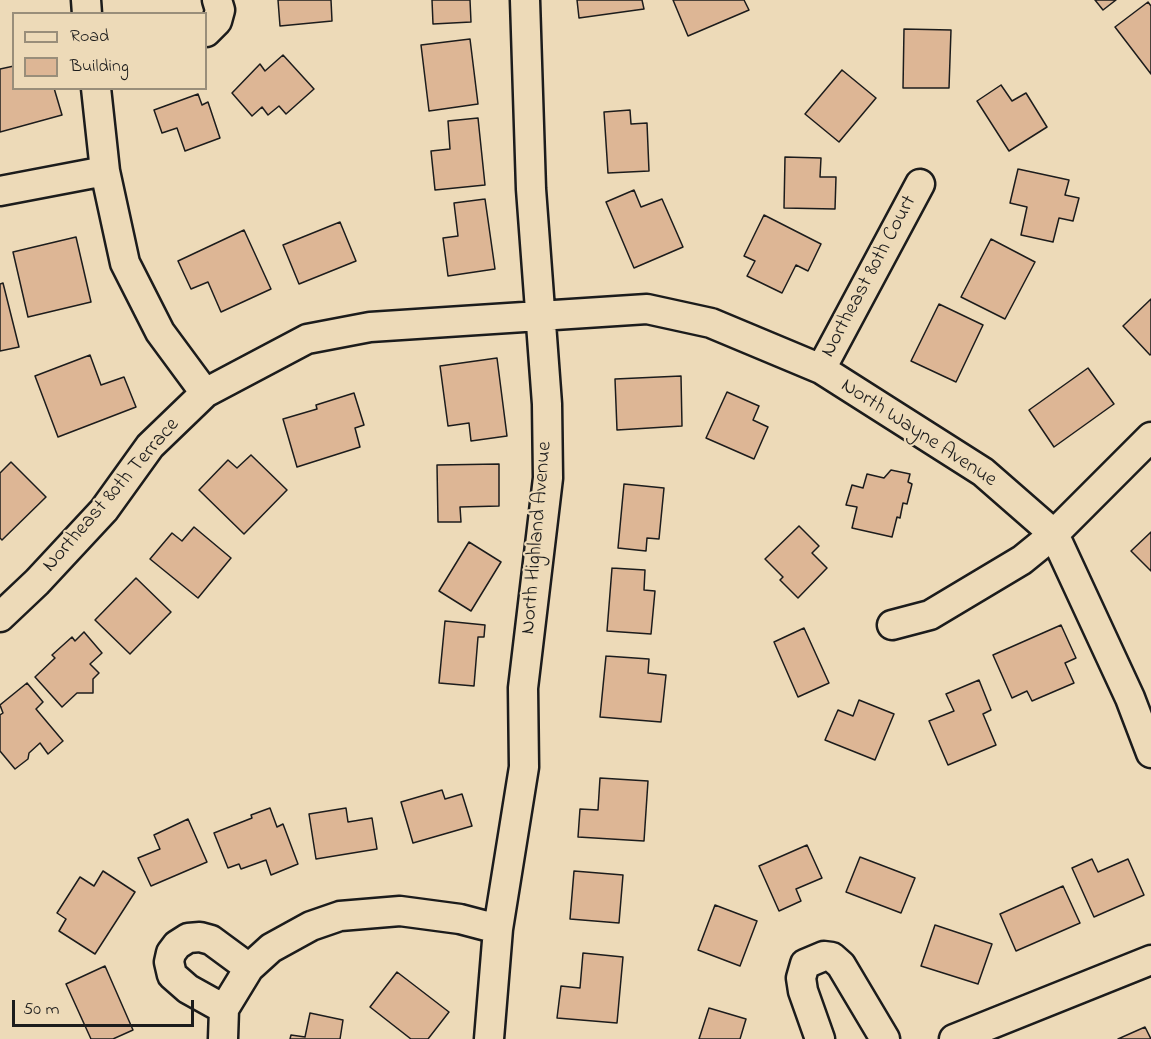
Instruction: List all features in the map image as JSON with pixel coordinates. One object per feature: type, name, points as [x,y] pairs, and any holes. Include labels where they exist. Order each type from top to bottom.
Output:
[{"type":"street","points":[[207,31],[217,21],[219,10],[217,0]]},
{"type":"street","name":"North Highland Avenue","points":[[489,1039],[498,929],[524,767],[523,688],[548,478],[548,414],[531,189],[525,0]]},
{"type":"street","points":[[96,90],[105,171],[125,263],[159,332],[205,393]]},
{"type":"street","points":[[0,191],[105,171]]},
{"type":"street","name":"Northeast 80th Court","points":[[821,369],[920,184]]},
{"type":"street","name":"North Wayne Avenue","points":[[541,316],[647,309],[692,317],[821,369],[892,417],[967,461],[1054,534],[1130,698],[1151,753]]},
{"type":"street","name":"Northeast 80th Terrace","points":[[0,617],[37,582],[104,510],[150,446],[205,393],[308,339],[370,327],[541,316]]},
{"type":"street","points":[[892,625],[930,615],[1022,560],[1054,534],[1151,436]]},
{"type":"street","points":[[223,1039],[224,1009],[249,968],[286,938],[311,926],[340,916],[400,911],[460,919],[498,929]]},
{"type":"street","points":[[224,1009],[188,989],[172,975],[169,962],[171,953],[177,945],[188,938],[200,937],[211,940],[249,968]]},
{"type":"street","points":[[820,1039],[803,991],[801,978],[805,964],[824,956],[832,957],[842,965],[885,1039]]},
{"type":"street","points":[[954,1039],[1151,960]]},
{"type":"building","points":[[278,0],[331,0],[332,21],[280,26]]},
{"type":"building","points":[[432,0],[470,0],[471,22],[433,24]]},
{"type":"building","points":[[577,0],[642,0],[644,9],[579,18]]},
{"type":"building","points":[[673,0],[744,0],[749,10],[688,36]]},
{"type":"building","points":[[1095,0],[1116,0],[1103,10]]},
{"type":"building","points":[[1148,2],[1151,6],[1151,74],[1115,27]]},
{"type":"building","points":[[904,29],[951,30],[949,88],[903,88]]},
{"type":"building","points":[[470,39],[478,104],[429,111],[421,45]]},
{"type":"building","points":[[283,55],[314,89],[286,114],[279,106],[268,115],[262,107],[252,116],[232,93],[260,64],[265,71]]},
{"type":"building","points":[[12,66],[12,90],[55,90],[62,115],[0,132],[0,69]]},
{"type":"building","points":[[842,70],[876,98],[839,142],[805,114]]},
{"type":"building","points":[[1001,85],[1012,101],[1026,93],[1047,127],[1009,151],[977,101]]},
{"type":"building","points":[[198,94],[202,105],[208,102],[220,138],[185,151],[177,128],[162,133],[154,110]]},
{"type":"building","points":[[630,110],[631,124],[647,123],[649,171],[608,173],[604,112]]},
{"type":"building","points":[[478,118],[485,185],[435,190],[431,151],[450,149],[448,121]]},
{"type":"building","points":[[785,157],[821,158],[820,177],[836,177],[835,209],[784,208]]},
{"type":"building","points":[[1018,169],[1069,180],[1065,195],[1079,198],[1073,221],[1059,218],[1053,242],[1021,235],[1027,207],[1010,203]]},
{"type":"building","points":[[634,190],[641,207],[662,199],[683,247],[634,268],[606,202]]},
{"type":"building","points":[[485,199],[495,269],[448,276],[443,238],[458,236],[454,203]]},
{"type":"building","points":[[764,215],[821,244],[808,271],[796,265],[782,293],[747,276],[755,261],[744,256]]},
{"type":"building","points":[[340,222],[356,261],[299,284],[283,245]]},
{"type":"building","points":[[244,230],[271,289],[221,312],[208,282],[191,289],[178,261]]},
{"type":"building","points":[[76,237],[91,302],[28,317],[13,252]]},
{"type":"building","points":[[991,239],[1035,262],[1005,319],[961,297]]},
{"type":"building","points":[[3,283],[19,347],[0,351],[0,284]]},
{"type":"building","points":[[1151,299],[1151,354],[1150,355],[1123,326]]},
{"type":"building","points":[[939,304],[983,325],[956,382],[911,361]]},
{"type":"building","points":[[90,355],[101,385],[124,377],[136,407],[58,437],[35,376]]},
{"type":"building","points":[[497,358],[507,436],[471,441],[469,423],[448,426],[440,366]]},
{"type":"building","points":[[1088,368],[1114,404],[1054,447],[1029,410]]},
{"type":"building","points":[[681,376],[682,426],[617,430],[615,379]]},
{"type":"building","points":[[727,392],[759,406],[753,420],[768,427],[754,459],[706,438]]},
{"type":"building","points":[[354,393],[364,425],[355,428],[360,447],[297,467],[283,419],[317,409],[316,405]]},
{"type":"building","points":[[251,455],[287,490],[244,534],[199,490],[228,460],[237,468]]},
{"type":"building","points":[[11,462],[46,497],[2,540],[0,538],[0,473]]},
{"type":"building","points":[[499,464],[499,506],[460,507],[461,522],[438,522],[437,465]]},
{"type":"building","points":[[891,470],[910,474],[908,482],[912,484],[907,504],[903,503],[900,518],[897,517],[892,537],[852,528],[857,507],[846,505],[852,485],[863,488],[867,474],[884,478]]},
{"type":"building","points":[[624,484],[664,488],[659,539],[647,538],[646,551],[618,548]]},
{"type":"building","points":[[799,526],[819,546],[812,553],[827,568],[798,598],[780,580],[783,577],[765,559]]},
{"type":"building","points":[[194,527],[231,558],[198,598],[150,559],[172,533],[182,541]]},
{"type":"building","points":[[1151,532],[1151,571],[1131,551]]},
{"type":"building","points":[[469,542],[501,562],[471,611],[439,591]]},
{"type":"building","points":[[612,568],[645,570],[644,590],[655,591],[651,634],[607,631]]},
{"type":"building","points":[[136,578],[171,612],[130,654],[95,620]]},
{"type":"building","points":[[445,621],[485,625],[484,637],[478,637],[474,686],[439,683]]},
{"type":"building","points":[[1061,625],[1076,658],[1065,663],[1074,683],[1032,701],[1027,691],[1012,698],[993,655]]},
{"type":"building","points":[[804,628],[829,683],[798,697],[774,642]]},
{"type":"building","points":[[84,632],[102,653],[90,664],[99,673],[93,679],[93,693],[77,693],[62,707],[35,677],[55,658],[52,655],[72,637],[75,641]]},
{"type":"building","points":[[606,656],[649,659],[648,673],[666,675],[661,722],[600,717]]},
{"type":"building","points":[[979,680],[991,710],[983,714],[996,745],[948,765],[929,721],[954,711],[946,694]]},
{"type":"building","points":[[27,683],[43,702],[36,709],[63,741],[48,754],[40,743],[29,753],[28,759],[15,769],[0,751],[0,715],[3,713],[0,705]]},
{"type":"building","points":[[859,700],[894,714],[875,760],[825,740],[838,710],[853,716]]},
{"type":"building","points":[[600,778],[648,781],[644,841],[578,837],[580,809],[598,810]]},
{"type":"building","points":[[442,790],[445,799],[462,794],[472,826],[413,843],[401,802]]},
{"type":"building","points":[[270,808],[277,827],[283,824],[298,864],[271,875],[266,860],[241,869],[239,864],[228,868],[214,833]]},
{"type":"building","points":[[346,808],[348,822],[372,818],[377,849],[316,859],[309,814]]},
{"type":"building","points":[[188,819],[207,862],[151,886],[138,858],[160,849],[154,835]]},
{"type":"building","points":[[807,845],[822,878],[796,889],[801,901],[779,911],[759,866]]},
{"type":"building","points":[[860,857],[915,878],[901,913],[846,892]]},
{"type":"building","points":[[1092,859],[1098,872],[1128,859],[1144,895],[1094,917],[1072,868]]},
{"type":"building","points":[[103,871],[135,892],[95,954],[59,931],[66,919],[57,913],[80,877],[94,886]]},
{"type":"building","points":[[574,871],[623,875],[619,923],[570,919]]},
{"type":"building","points":[[1063,886],[1080,923],[1016,951],[1000,914]]},
{"type":"building","points":[[715,905],[757,921],[740,966],[698,950]]},
{"type":"building","points":[[935,925],[992,944],[978,984],[921,966]]},
{"type":"building","points":[[583,953],[623,957],[617,1023],[557,1018],[561,986],[580,988]]},
{"type":"building","points":[[105,966],[133,1030],[113,1039],[91,1039],[66,984]]},
{"type":"building","points":[[397,972],[449,1012],[428,1039],[411,1039],[370,1007]]},
{"type":"building","points":[[709,1008],[746,1019],[740,1039],[699,1039]]},
{"type":"building","points":[[310,1013],[343,1020],[340,1039],[290,1039],[291,1035],[305,1037]]},
{"type":"building","points":[[1145,1027],[1151,1039],[1118,1039]]}]
